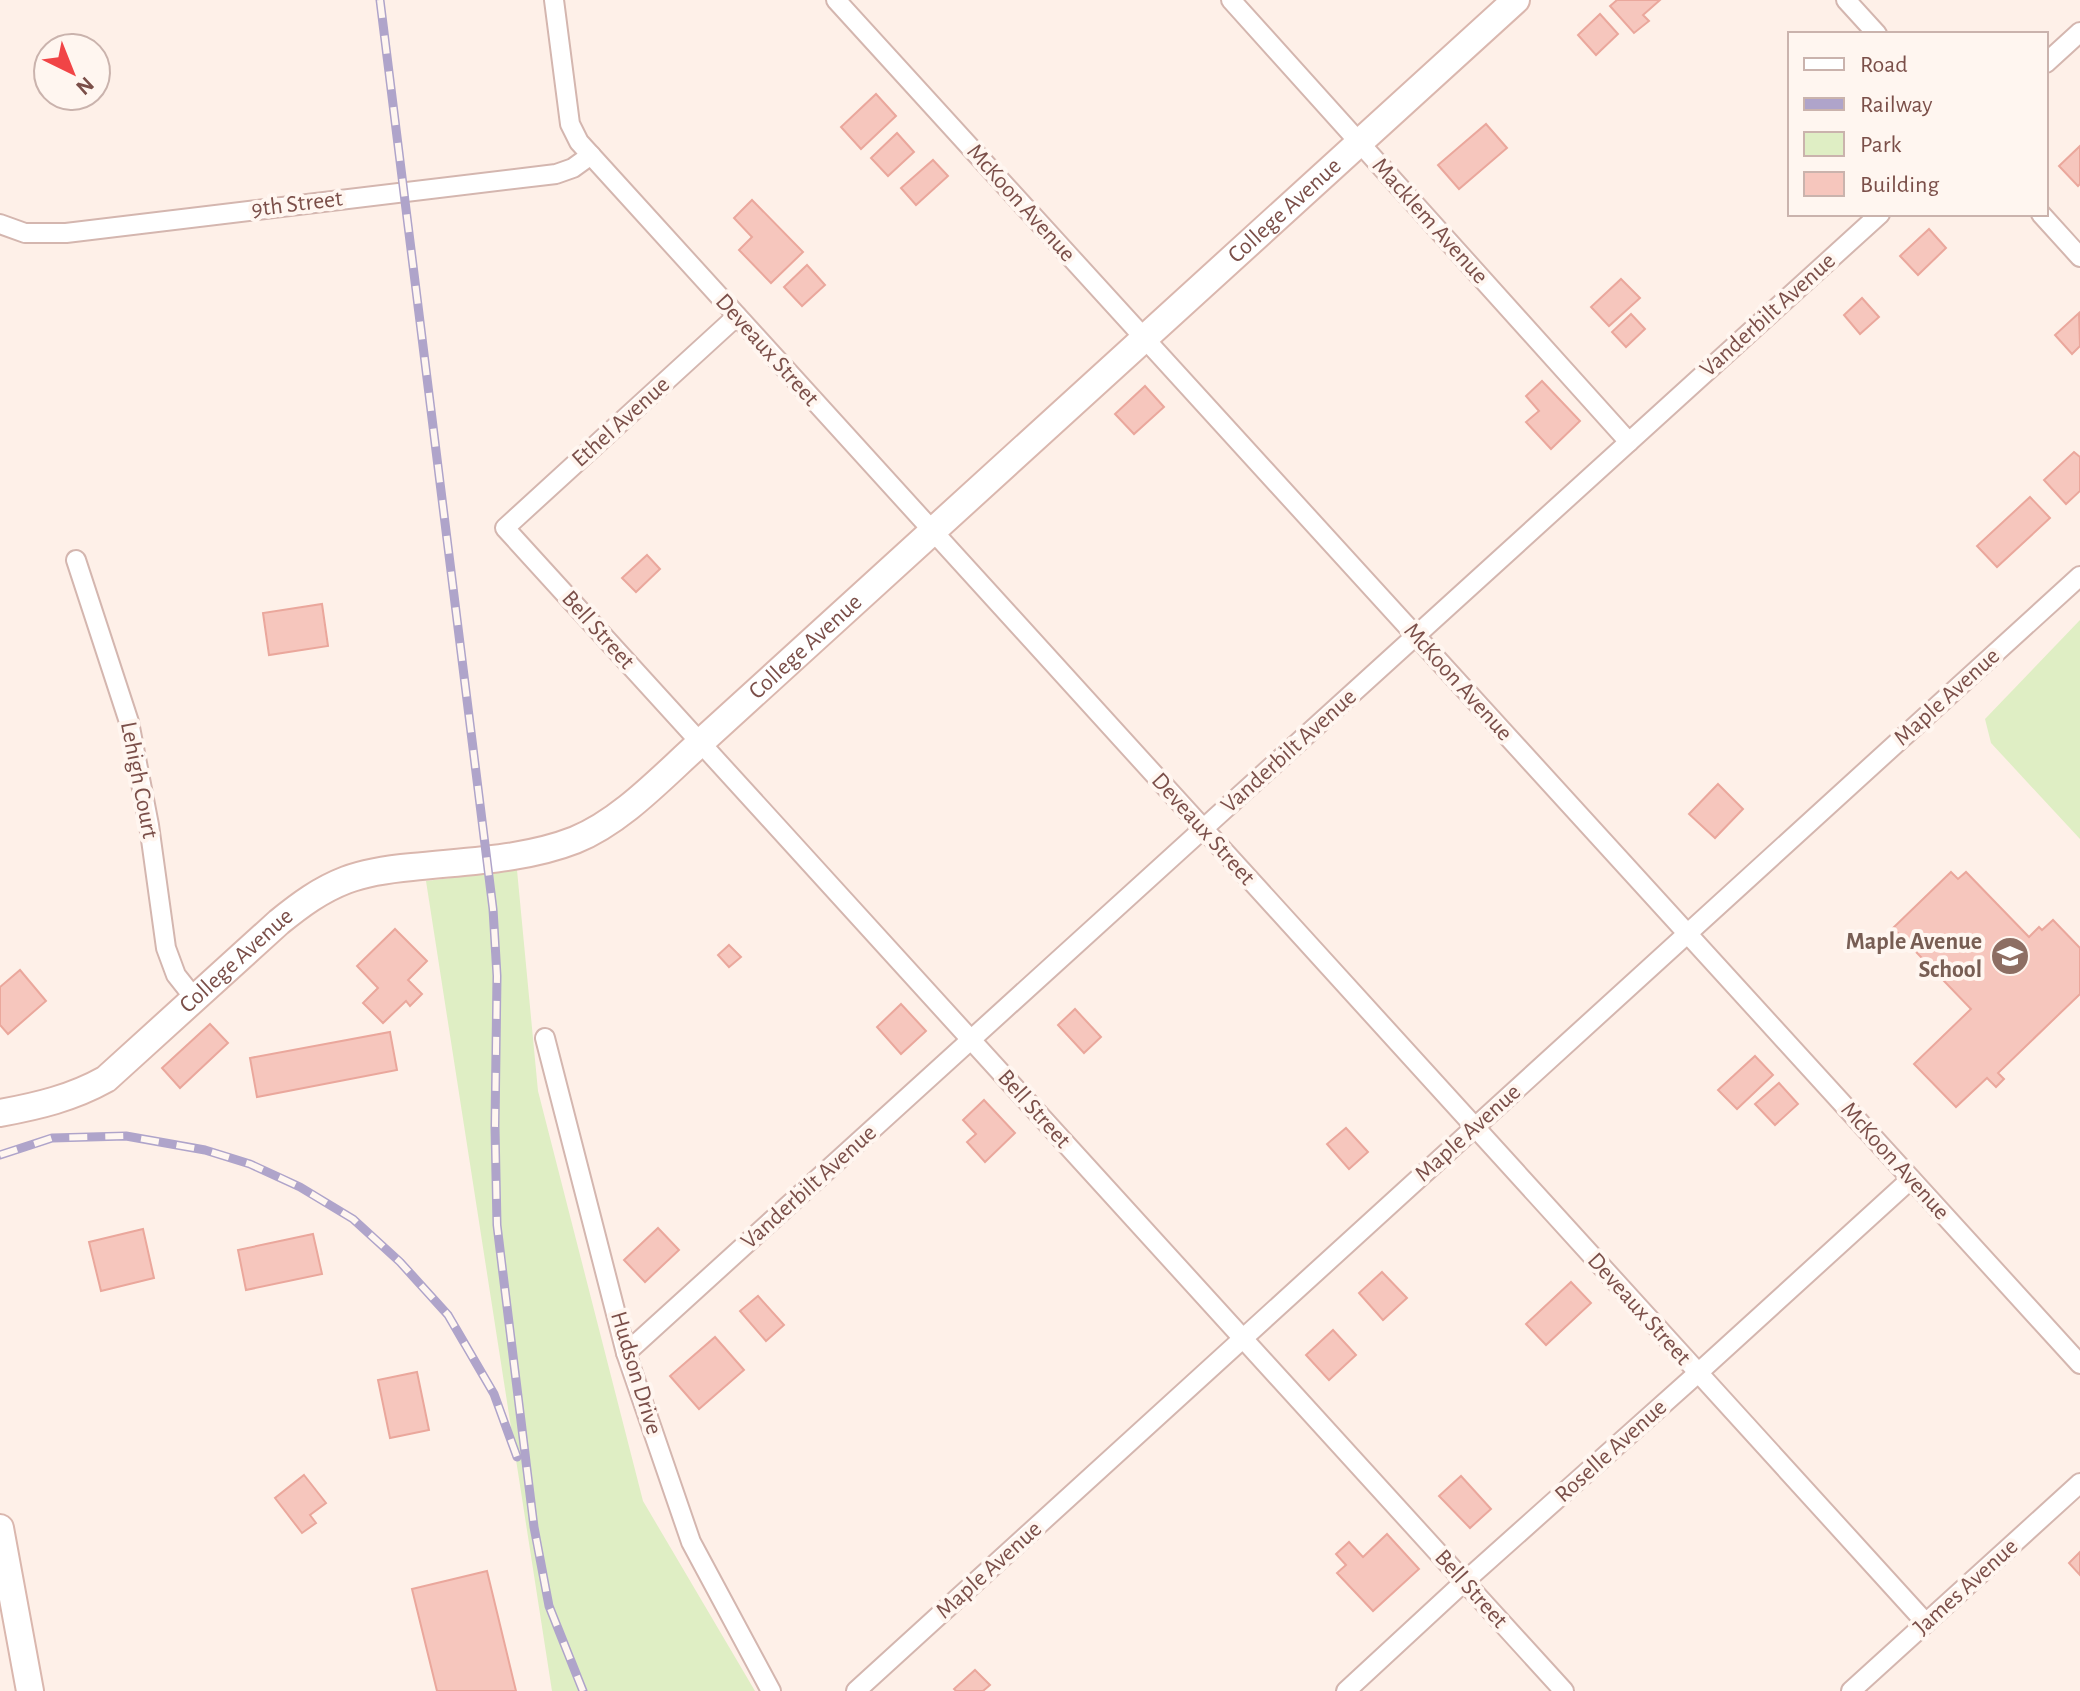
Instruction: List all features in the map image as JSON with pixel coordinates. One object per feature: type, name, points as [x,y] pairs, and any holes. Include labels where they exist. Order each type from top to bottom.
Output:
[{"type":"main road","name":"College Avenue","points":[[0,1113],[60,1100],[106,1079],[279,922],[325,889],[375,872],[548,849],[608,823],[933,532],[1516,0]]},
{"type":"main road","points":[[0,1528],[30,1691]]},
{"type":"street","name":"Deveaux Street","points":[[554,0],[570,124],[579,142],[1926,1623]]},
{"type":"street","name":"McKoon Avenue","points":[[836,0],[2080,1364]]},
{"type":"street","name":"Macklem Avenue","points":[[1231,0],[1629,442]]},
{"type":"street","points":[[1846,0],[1875,32]]},
{"type":"street","points":[[2048,61],[2080,32]]},
{"type":"street","name":"9th Street","points":[[0,224],[25,233],[66,233],[556,174],[573,168],[591,155]]},
{"type":"street","name":"Vanderbilt Avenue","points":[[626,1353],[1878,216]]},
{"type":"street","points":[[2043,216],[2080,257]]},
{"type":"street","name":"Ethel Avenue","points":[[505,528],[737,316]]},
{"type":"street","name":"Bell Street","points":[[505,528],[1564,1691]]},
{"type":"street","name":"Lehigh Court","points":[[76,560],[129,722],[149,825],[166,948],[176,975],[195,999]]},
{"type":"street","name":"Maple Avenue","points":[[856,1691],[2080,576]]},
{"type":"street","name":"Hudson Drive","points":[[545,1038],[626,1353],[691,1542],[771,1691]]},
{"type":"street","name":"Roselle Avenue","points":[[1346,1691],[1911,1179]]},
{"type":"street","name":"James Avenue","points":[[1851,1691],[2080,1483]]},
{"type":"green space","points":[[2080,620],[2080,839],[1991,743],[1985,719]]},
{"type":"green space","points":[[517,870],[538,1091],[643,1501],[755,1691],[552,1691],[426,881]]},
{"type":"building","points":[[1617,0],[1660,0],[1643,15],[1649,21],[1634,33],[1610,6]]},
{"type":"building","points":[[1600,14],[1618,34],[1596,55],[1578,35]]},
{"type":"building","points":[[876,94],[896,116],[861,149],[841,127]]},
{"type":"building","points":[[1486,124],[1507,148],[1459,189],[1438,165]]},
{"type":"building","points":[[897,133],[914,152],[888,176],[871,158]]},
{"type":"building","points":[[2080,146],[2080,184],[2078,186],[2059,166]]},
{"type":"building","points":[[933,160],[948,176],[916,205],[901,188]]},
{"type":"building","points":[[752,200],[803,252],[771,283],[739,250],[752,237],[734,218]]},
{"type":"building","points":[[1929,229],[1946,248],[1918,275],[1900,256]]},
{"type":"building","points":[[807,265],[825,285],[802,306],[784,287]]},
{"type":"building","points":[[1621,279],[1640,298],[1609,326],[1591,307]]},
{"type":"building","points":[[1862,298],[1879,317],[1860,334],[1844,315]]},
{"type":"building","points":[[2079,313],[2080,346],[2072,354],[2055,335]]},
{"type":"building","points":[[1631,314],[1645,329],[1626,347],[1612,332]]},
{"type":"building","points":[[1542,381],[1580,421],[1551,449],[1526,422],[1539,411],[1526,396]]},
{"type":"building","points":[[1145,386],[1164,407],[1134,434],[1115,414]]},
{"type":"building","points":[[2074,452],[2080,457],[2080,491],[2066,504],[2044,480]]},
{"type":"building","points":[[2030,497],[2050,518],[1997,567],[1977,546]]},
{"type":"building","points":[[647,555],[660,569],[636,592],[622,578]]},
{"type":"building","points":[[322,604],[328,646],[269,655],[263,613]]},
{"type":"building","points":[[1718,784],[1743,809],[1715,838],[1689,814]]},
{"type":"building","points":[[1951,872],[1958,879],[1966,872],[2029,937],[2053,920],[2080,948],[2080,994],[1998,1073],[2004,1079],[1996,1087],[1987,1078],[1956,1107],[1914,1064],[1971,1009],[1893,928]]},
{"type":"building","points":[[395,929],[427,961],[408,980],[422,994],[410,1006],[406,1001],[383,1023],[363,1003],[378,988],[357,966]]},
{"type":"building","points":[[729,945],[741,957],[729,967],[718,955]]},
{"type":"building","points":[[20,970],[46,1001],[8,1034],[0,1025],[0,987]]},
{"type":"building","points":[[901,1004],[926,1031],[901,1054],[877,1027]]},
{"type":"building","points":[[1075,1009],[1101,1037],[1084,1053],[1058,1025]]},
{"type":"building","points":[[210,1024],[228,1043],[180,1088],[162,1068]]},
{"type":"building","points":[[390,1032],[397,1070],[257,1097],[250,1058]]},
{"type":"building","points":[[1755,1056],[1773,1075],[1737,1109],[1718,1090]]},
{"type":"building","points":[[1779,1083],[1798,1104],[1775,1125],[1755,1104]]},
{"type":"building","points":[[984,1100],[1015,1133],[985,1162],[967,1142],[976,1134],[963,1120]]},
{"type":"building","points":[[1346,1128],[1368,1152],[1349,1169],[1327,1144]]},
{"type":"building","points":[[658,1228],[679,1250],[645,1282],[624,1260]]},
{"type":"building","points":[[143,1229],[154,1278],[101,1291],[89,1242]]},
{"type":"building","points":[[313,1234],[322,1274],[246,1290],[238,1250]]},
{"type":"building","points":[[1382,1272],[1407,1298],[1383,1320],[1359,1293]]},
{"type":"building","points":[[1571,1282],[1591,1303],[1546,1345],[1526,1324]]},
{"type":"building","points":[[758,1296],[784,1325],[766,1341],[740,1311]]},
{"type":"building","points":[[1333,1330],[1356,1355],[1329,1380],[1306,1355]]},
{"type":"building","points":[[715,1337],[744,1370],[699,1409],[670,1376]]},
{"type":"building","points":[[417,1372],[429,1430],[390,1438],[378,1380]]},
{"type":"building","points":[[304,1475],[326,1503],[310,1515],[316,1523],[302,1533],[275,1498]]},
{"type":"building","points":[[1461,1476],[1491,1509],[1470,1528],[1439,1496]]},
{"type":"building","points":[[1387,1534],[1419,1569],[1373,1611],[1337,1573],[1346,1565],[1336,1554],[1349,1542],[1363,1557]]},
{"type":"building","points":[[2080,1552],[2080,1575],[2069,1563]]},
{"type":"building","points":[[487,1571],[516,1691],[437,1691],[412,1589]]},
{"type":"building","points":[[975,1670],[990,1685],[983,1691],[954,1689]]},
{"type":"railway","points":[[380,0],[493,909],[497,976],[497,1225],[534,1527],[549,1606],[583,1691]]},
{"type":"railway","points":[[0,1155],[52,1138],[126,1136],[205,1150],[250,1164],[300,1187],[353,1219],[400,1262],[448,1315],[494,1394],[517,1457]]},
{"type":"place","name":"Maple Avenue School","points":[[2010,956]]}]
